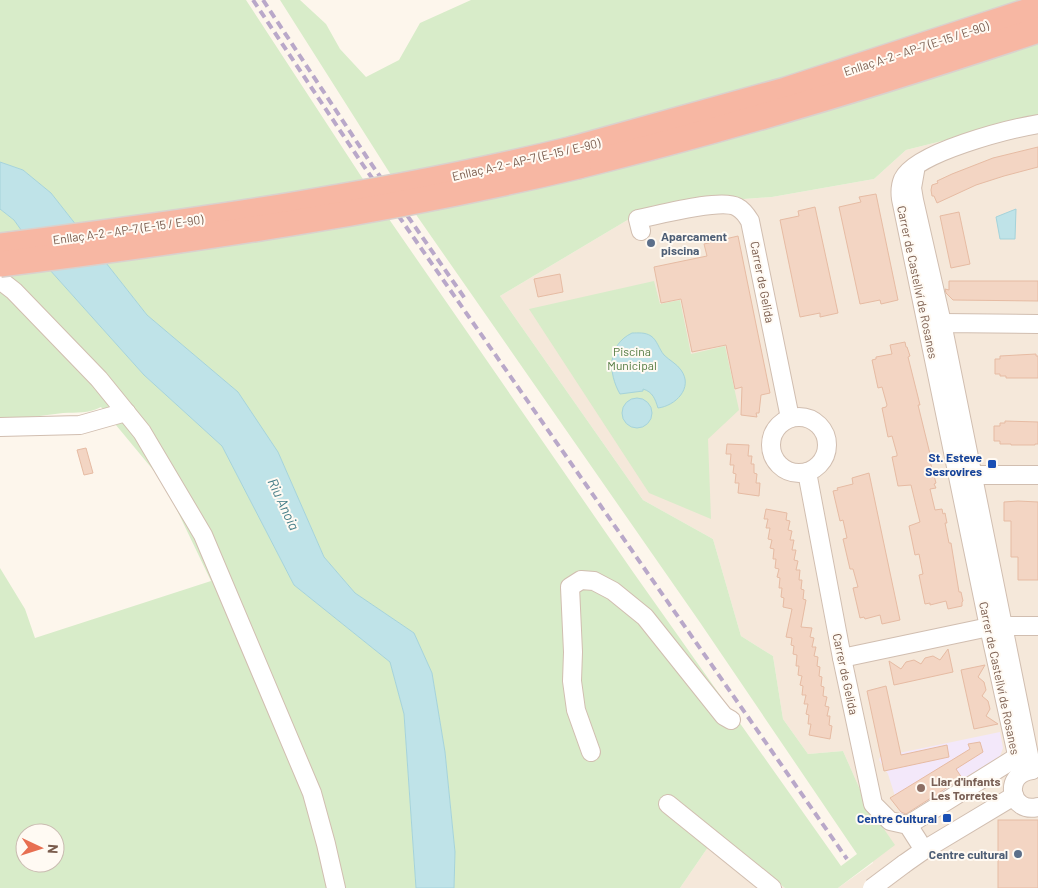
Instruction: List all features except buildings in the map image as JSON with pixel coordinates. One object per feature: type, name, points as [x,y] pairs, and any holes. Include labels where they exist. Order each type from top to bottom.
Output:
[{"type":"highway","name":"Enllaç A-2 - AP-7 (E-15 / E-90)","points":[[0,264],[164,243],[429,200],[575,158],[1038,8]]},
{"type":"highway","name":"Enllaç A-2 - AP-7 (E-15 / E-90)","points":[[0,246],[130,230],[280,208],[471,173],[666,144],[857,89],[1038,30]]},
{"type":"street","name":"Carrer de Castellví de Rosanes","points":[[1027,768],[995,626],[935,325],[912,188],[916,165],[974,141],[1038,124]]},
{"type":"street","name":"Carrer de Gelida","points":[[641,231],[638,219],[711,205],[725,204],[736,206],[744,212],[750,221],[790,418]]},
{"type":"street","points":[[0,280],[14,290],[99,379],[142,432],[203,535],[312,793],[336,888]]},
{"type":"street","points":[[935,325],[1038,324]]},
{"type":"street","points":[[0,427],[80,424],[126,412]]},
{"type":"street","points":[[790,418],[808,418],[816,422],[826,436],[828,445],[822,462],[807,472],[788,471],[780,466],[774,458],[772,439],[775,430],[790,418]]},
{"type":"street","name":"Carrer de Gelida","points":[[807,472],[842,658],[873,804],[890,821],[908,825]]},
{"type":"street","points":[[965,476],[1038,475]]},
{"type":"street","points":[[591,752],[576,710],[572,681],[573,652],[570,587],[581,580],[594,581],[613,591],[645,617],[724,716],[732,720]]},
{"type":"street","points":[[842,658],[995,626],[1038,626]]},
{"type":"street","points":[[1027,768],[1014,784],[1014,796],[1022,806],[1027,808],[1038,807]]},
{"type":"street","points":[[924,850],[908,825],[1027,768]]},
{"type":"street","points":[[872,888],[924,850],[1014,796]]},
{"type":"street","points":[[668,804],[772,888]]},
{"type":"shaded area","points":[[1038,117],[1038,888],[838,888],[873,863],[866,803],[843,751],[808,754],[783,719],[773,656],[741,636],[713,539],[643,500],[500,296],[651,206],[772,197],[874,179],[906,150]]},
{"type":"shaded area","name":"Llar d'infants Les Torretes","points":[[1000,732],[1003,748],[1000,756],[903,816],[901,815],[888,774],[879,760],[880,757]]},
{"type":"shaded area","points":[[717,834],[768,877],[785,888],[680,888]]},
{"type":"green space","points":[[0,0],[246,0],[391,222],[633,572],[841,866],[857,854],[699,621],[417,216],[280,0],[300,0],[326,24],[340,49],[366,77],[399,60],[420,23],[471,0],[1038,0],[1038,117],[906,150],[874,179],[772,197],[651,206],[500,296],[643,500],[713,539],[741,636],[773,656],[783,719],[808,754],[843,751],[866,803],[895,845],[838,888],[785,888],[717,834],[680,888],[454,888],[455,852],[445,752],[432,673],[414,633],[355,593],[324,557],[278,452],[238,392],[147,315],[51,193],[23,170],[0,162]]},
{"type":"green space","points":[[0,209],[14,220],[49,269],[144,375],[222,446],[294,585],[390,662],[404,714],[416,888],[0,888],[0,568],[25,609],[35,638],[211,581],[164,483],[101,407],[87,412],[0,420]]},
{"type":"green space","name":"Piscina Municipal","points":[[654,281],[660,304],[680,300],[691,354],[725,346],[739,410],[708,439],[711,519],[649,493],[529,309]]},
{"type":"water","name":"Riu Anoia","points":[[0,162],[23,170],[51,193],[147,315],[238,392],[278,452],[324,557],[355,593],[414,633],[432,673],[445,752],[455,852],[454,888],[416,888],[404,714],[390,662],[294,585],[222,446],[144,375],[49,269],[14,220],[0,209]]},
{"type":"water","points":[[1016,209],[1015,239],[1000,239],[996,217]]},
{"type":"water","points":[[632,333],[644,333],[651,336],[664,355],[681,370],[685,383],[684,389],[681,395],[671,404],[658,408],[655,399],[643,389],[643,391],[620,394],[613,377],[612,360],[618,345]]},
{"type":"water","points":[[637,398],[648,402],[652,413],[648,424],[637,428],[626,424],[622,413],[626,402]]},
{"type":"railway","points":[[253,0],[363,165],[847,859]]},
{"type":"railway","points":[[263,0],[370,162],[466,300]]},
{"type":"place","name":"Aparcament piscina","points":[[651,243]]},
{"type":"place","name":"St. Esteve Sesrovires","points":[[992,464]]},
{"type":"place","name":"Llar d'infants Les Torretes","points":[[921,788]]},
{"type":"place","name":"Centre Cultural","points":[[947,818]]},
{"type":"place","name":"Centre cultural","points":[[1018,854]]}]
